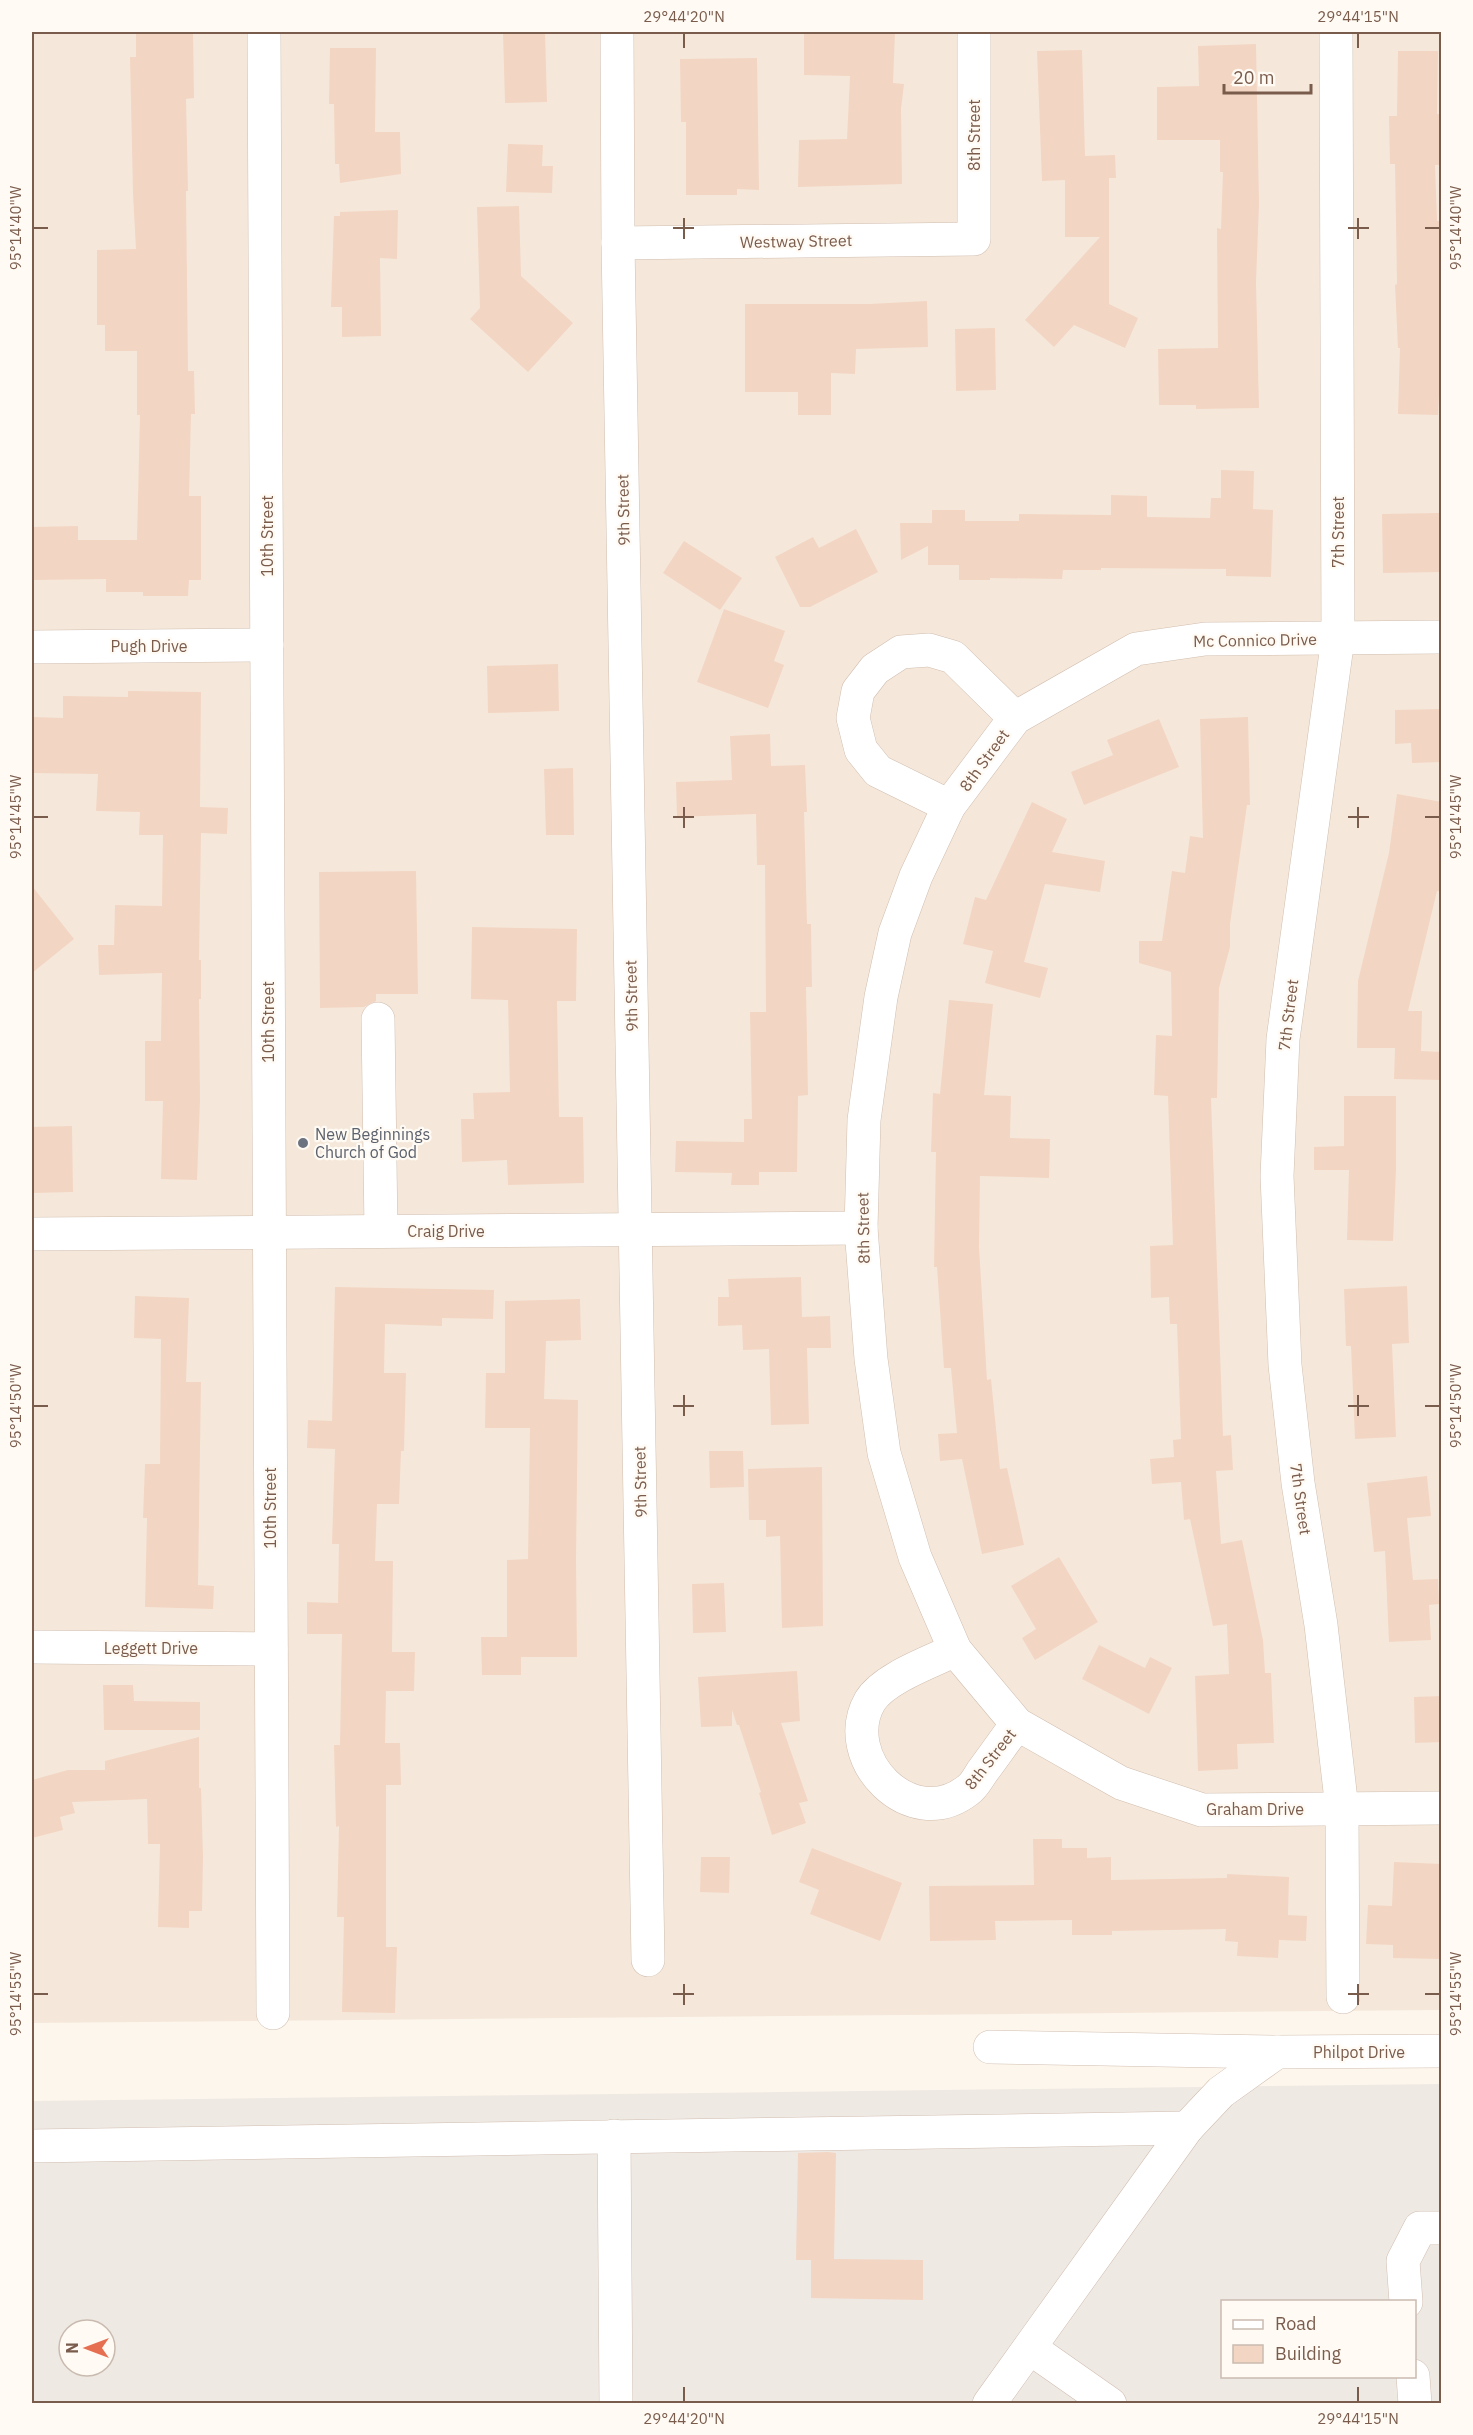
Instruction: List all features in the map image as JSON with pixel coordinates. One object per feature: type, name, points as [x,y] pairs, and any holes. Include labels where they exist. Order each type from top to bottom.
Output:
[{"type":"street","name":"10th Street","points":[[264,32],[273,2013]]},
{"type":"street","name":"9th Street","points":[[617,32],[618,243],[648,1960]]},
{"type":"street","name":"8th Street","points":[[974,32],[974,239]]},
{"type":"street","name":"7th Street","points":[[1336,32],[1338,638],[1311,849],[1283,1039],[1277,1176],[1285,1365],[1298,1483],[1322,1625],[1342,1809],[1343,1997]]},
{"type":"street","name":"Westway Street","points":[[618,243],[974,239]]},
{"type":"street","name":"Mc Connico Drive","points":[[1015,718],[1136,649],[1205,639],[1442,637]]},
{"type":"street","name":"Pugh Drive","points":[[32,647],[267,645]]},
{"type":"street","name":"8th Street","points":[[950,806],[878,771],[861,750],[853,718],[858,691],[875,669],[901,652],[929,650],[953,657],[1015,718],[950,806],[916,876],[895,933],[881,997],[864,1120],[861,1228],[871,1359],[884,1453],[915,1557],[955,1650],[1017,1724],[969,1790],[946,1802],[920,1804],[897,1795],[879,1777],[865,1753],[862,1725],[870,1701],[887,1683],[955,1650]]},
{"type":"street","points":[[378,1019],[381,1232]]},
{"type":"street","name":"Craig Drive","points":[[32,1234],[861,1228]]},
{"type":"street","name":"Leggett Drive","points":[[32,1647],[271,1648]]},
{"type":"street","name":"Graham Drive","points":[[1017,1724],[1121,1783],[1203,1810],[1442,1808]]},
{"type":"street","name":"Philpot Drive","points":[[990,2047],[1277,2052],[1442,2051]]},
{"type":"street","points":[[989,2403],[1187,2128],[1221,2092],[1277,2052]]},
{"type":"street","points":[[32,2146],[1187,2128]]},
{"type":"street","points":[[614,2136],[616,2403]]},
{"type":"street","points":[[1406,2300],[1403,2261],[1420,2228],[1442,2228]]},
{"type":"street","points":[[1030,2348],[1110,2403]]},
{"type":"street","points":[[1413,2378],[1415,2403]]},
{"type":"shaded area","points":[[32,32],[1441,32],[1441,2010],[32,2023]]},
{"type":"shaded area","points":[[1441,2084],[1441,2403],[32,2403],[32,2101]]},
{"type":"building","points":[[136,32],[193,32],[194,98],[186,99],[188,371],[194,371],[195,414],[191,414],[189,496],[201,496],[201,580],[189,580],[188,596],[143,596],[143,592],[106,592],[106,579],[32,580],[32,527],[78,526],[78,540],[137,540],[140,415],[137,415],[137,351],[105,351],[105,325],[97,325],[97,250],[136,249],[130,57],[136,57]]},
{"type":"building","points":[[503,32],[545,32],[547,102],[505,103]]},
{"type":"building","points":[[804,32],[895,32],[893,83],[904,84],[901,109],[902,184],[798,187],[799,140],[847,139],[850,76],[804,75]]},
{"type":"building","points":[[1256,44],[1259,204],[1256,282],[1259,408],[1196,409],[1196,405],[1159,405],[1158,349],[1218,348],[1217,228],[1221,229],[1223,172],[1220,172],[1220,140],[1157,140],[1157,87],[1199,86],[1198,46]]},
{"type":"building","points":[[330,48],[376,48],[375,132],[400,132],[401,174],[340,183],[339,164],[335,164],[334,104],[329,104]]},
{"type":"building","points":[[1082,50],[1085,156],[1115,155],[1116,178],[1109,178],[1109,304],[1138,318],[1125,348],[1074,325],[1054,347],[1025,320],[1100,237],[1065,237],[1065,180],[1042,181],[1037,51]]},
{"type":"building","points":[[1398,51],[1438,51],[1437,114],[1442,114],[1442,165],[1435,165],[1437,221],[1442,221],[1442,332],[1438,415],[1398,414],[1400,348],[1398,348],[1395,285],[1397,284],[1395,164],[1390,164],[1389,116],[1397,116]]},
{"type":"building","points":[[757,58],[759,190],[737,189],[737,195],[686,195],[686,122],[681,122],[680,59]]},
{"type":"building","points":[[508,144],[543,145],[542,166],[553,166],[552,193],[506,192]]},
{"type":"building","points":[[519,206],[521,276],[573,323],[528,372],[470,319],[480,308],[477,207]]},
{"type":"building","points":[[398,210],[397,259],[380,258],[381,336],[342,337],[342,307],[331,307],[334,216],[340,216],[340,212]]},
{"type":"building","points":[[927,301],[928,347],[856,349],[855,374],[831,373],[831,415],[798,415],[798,392],[745,392],[745,304],[869,304]]},
{"type":"building","points":[[995,328],[996,390],[956,391],[955,329]]},
{"type":"building","points":[[1221,470],[1254,471],[1253,509],[1273,510],[1271,577],[1226,576],[1226,569],[1101,568],[1101,570],[1063,570],[1062,579],[959,580],[959,565],[928,565],[928,546],[901,560],[900,523],[932,523],[932,510],[965,510],[965,521],[1019,521],[1019,514],[1111,515],[1111,495],[1147,496],[1147,517],[1210,518],[1211,498],[1221,498]]},
{"type":"building","points":[[1439,513],[1442,572],[1383,573],[1382,514]]},
{"type":"building","points":[[856,529],[878,572],[810,607],[800,607],[775,557],[813,537],[819,548]]},
{"type":"building","points":[[684,541],[742,578],[720,610],[663,573]]},
{"type":"building","points":[[724,609],[785,631],[774,661],[784,665],[768,708],[697,682]]},
{"type":"building","points":[[558,664],[559,711],[488,713],[487,666]]},
{"type":"building","points":[[128,691],[201,692],[200,807],[228,808],[227,834],[201,833],[200,1100],[197,1180],[161,1179],[163,1101],[145,1101],[145,1041],[161,1041],[162,973],[99,975],[98,945],[114,945],[115,905],[162,906],[163,835],[139,835],[140,812],[96,811],[98,774],[32,773],[32,717],[63,718],[63,696],[128,697]]},
{"type":"building","points":[[1442,709],[1442,762],[1412,763],[1411,743],[1395,744],[1395,710]]},
{"type":"building","points":[[1248,717],[1250,805],[1247,805],[1230,924],[1230,947],[1219,988],[1217,1098],[1211,1098],[1223,1436],[1231,1435],[1233,1470],[1216,1471],[1221,1544],[1242,1540],[1263,1640],[1265,1673],[1271,1673],[1274,1743],[1237,1744],[1238,1769],[1198,1771],[1195,1676],[1229,1674],[1227,1624],[1213,1626],[1190,1519],[1184,1520],[1181,1482],[1152,1484],[1150,1459],[1174,1457],[1173,1440],[1181,1439],[1177,1324],[1170,1324],[1169,1297],[1151,1298],[1150,1246],[1173,1245],[1168,1096],[1154,1095],[1156,1035],[1172,1036],[1171,972],[1139,963],[1139,941],[1162,941],[1172,871],[1185,873],[1190,836],[1203,838],[1200,719]]},
{"type":"building","points":[[1159,719],[1179,767],[1084,805],[1071,772],[1113,755],[1107,740]]},
{"type":"building","points":[[770,734],[771,766],[805,765],[807,924],[811,924],[812,987],[806,987],[808,1095],[798,1096],[797,1172],[759,1172],[759,1185],[731,1185],[732,1173],[675,1172],[676,1141],[744,1142],[744,1119],[752,1119],[750,1012],[766,1012],[765,865],[757,865],[756,814],[677,817],[676,782],[732,780],[730,736]]},
{"type":"building","points":[[573,768],[574,835],[546,835],[544,769]]},
{"type":"building","points":[[1397,794],[1442,802],[1442,892],[1437,891],[1408,1011],[1422,1011],[1421,1051],[1442,1052],[1442,1080],[1394,1079],[1395,1048],[1357,1048],[1358,981],[1389,853]]},
{"type":"building","points":[[1032,802],[1067,819],[1052,852],[1105,861],[1100,892],[1045,884],[1024,962],[1048,968],[1040,998],[985,983],[993,951],[963,944],[975,897],[986,900]]},
{"type":"building","points":[[416,871],[418,994],[376,994],[376,1001],[364,1007],[320,1008],[319,872]]},
{"type":"building","points":[[32,886],[74,939],[32,973]]},
{"type":"building","points":[[472,927],[577,929],[576,1001],[557,1001],[559,1117],[583,1117],[584,1183],[508,1185],[507,1160],[462,1162],[461,1119],[474,1119],[473,1093],[510,1092],[508,1000],[471,999]]},
{"type":"building","points":[[949,1000],[993,1004],[984,1095],[1011,1096],[1010,1138],[1050,1139],[1049,1178],[980,1176],[979,1247],[987,1380],[991,1379],[1000,1469],[1007,1468],[1024,1545],[982,1554],[962,1459],[940,1461],[938,1434],[957,1433],[951,1368],[944,1368],[937,1267],[934,1267],[936,1152],[931,1152],[933,1093],[940,1094]]},
{"type":"building","points":[[1344,1096],[1396,1096],[1393,1241],[1347,1240],[1349,1170],[1314,1170],[1314,1147],[1344,1146]]},
{"type":"building","points":[[72,1126],[73,1192],[32,1193],[32,1127]]},
{"type":"building","points":[[801,1277],[802,1317],[830,1316],[831,1348],[807,1348],[809,1424],[771,1425],[769,1349],[743,1350],[742,1325],[718,1326],[718,1297],[729,1297],[728,1279]]},
{"type":"building","points":[[1407,1286],[1409,1343],[1392,1344],[1396,1437],[1355,1439],[1351,1346],[1346,1346],[1344,1289]]},
{"type":"building","points":[[335,1287],[494,1290],[493,1319],[442,1318],[442,1326],[385,1324],[384,1373],[406,1373],[404,1451],[401,1451],[399,1504],[377,1504],[375,1561],[393,1561],[392,1652],[415,1652],[414,1691],[386,1691],[385,1743],[400,1743],[401,1785],[386,1785],[386,1947],[397,1947],[395,2013],[342,2012],[344,1917],[337,1917],[339,1826],[336,1827],[334,1745],[340,1745],[342,1634],[307,1634],[307,1602],[338,1603],[339,1544],[332,1544],[335,1449],[307,1448],[308,1420],[332,1421]]},
{"type":"building","points":[[135,1296],[189,1298],[186,1382],[201,1382],[198,1585],[214,1586],[213,1609],[145,1607],[147,1518],[143,1518],[145,1464],[160,1464],[161,1339],[134,1338]]},
{"type":"building","points":[[580,1299],[581,1340],[546,1341],[544,1399],[578,1400],[577,1657],[521,1657],[521,1675],[482,1675],[481,1637],[507,1637],[507,1560],[528,1559],[530,1428],[485,1428],[486,1373],[505,1373],[505,1301]]},
{"type":"building","points":[[709,1451],[743,1451],[744,1487],[710,1488]]},
{"type":"building","points":[[822,1467],[823,1626],[782,1628],[780,1536],[766,1537],[766,1520],[749,1520],[748,1469]]},
{"type":"building","points":[[1427,1476],[1431,1516],[1407,1518],[1413,1580],[1438,1579],[1439,1604],[1429,1605],[1431,1640],[1389,1642],[1385,1551],[1374,1552],[1367,1483]]},
{"type":"building","points":[[1059,1557],[1098,1622],[1035,1660],[1022,1638],[1036,1629],[1011,1586]]},
{"type":"building","points":[[724,1583],[726,1632],[693,1633],[692,1584]]},
{"type":"building","points":[[1099,1645],[1145,1668],[1150,1657],[1172,1668],[1149,1714],[1082,1679]]},
{"type":"building","points":[[797,1671],[800,1721],[781,1723],[808,1801],[799,1803],[806,1823],[772,1835],[759,1793],[761,1792],[732,1710],[732,1726],[701,1727],[698,1677]]},
{"type":"building","points":[[103,1685],[133,1685],[134,1701],[200,1702],[200,1730],[104,1730]]},
{"type":"building","points":[[1442,1696],[1442,1742],[1415,1743],[1414,1697]]},
{"type":"building","points":[[199,1737],[203,1857],[202,1911],[189,1911],[189,1928],[158,1927],[160,1844],[148,1844],[147,1799],[72,1802],[75,1813],[60,1817],[63,1830],[32,1838],[32,1780],[68,1770],[105,1770],[105,1761]]},
{"type":"building","points":[[1033,1839],[1062,1839],[1062,1848],[1087,1848],[1087,1858],[1111,1857],[1111,1880],[1227,1878],[1227,1874],[1289,1877],[1288,1915],[1307,1916],[1306,1941],[1279,1940],[1278,1958],[1237,1956],[1238,1942],[1225,1941],[1226,1929],[1112,1931],[1112,1935],[1072,1935],[1072,1920],[995,1921],[996,1940],[930,1941],[929,1886],[1034,1885]]},
{"type":"building","points":[[812,1848],[902,1883],[880,1941],[810,1914],[819,1890],[799,1882]]},
{"type":"building","points":[[701,1857],[730,1857],[729,1893],[700,1892]]},
{"type":"building","points":[[1394,1862],[1442,1864],[1442,1959],[1393,1958],[1393,1945],[1366,1944],[1368,1905],[1392,1906]]},
{"type":"building","points":[[798,2153],[836,2153],[834,2259],[923,2260],[923,2300],[811,2298],[811,2260],[796,2260]]},
{"type":"place","name":"New Beginnings Church of God","points":[[303,1143]]}]
